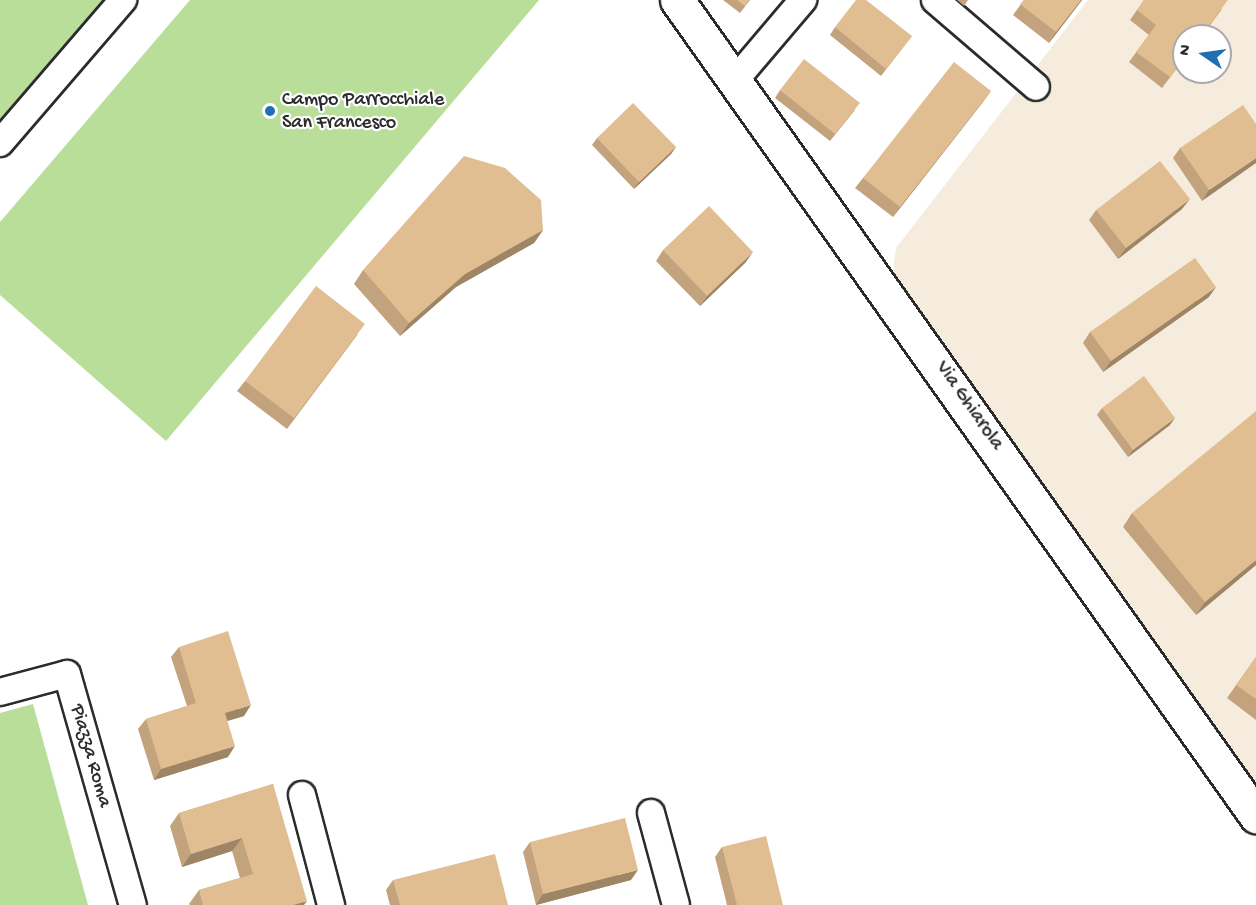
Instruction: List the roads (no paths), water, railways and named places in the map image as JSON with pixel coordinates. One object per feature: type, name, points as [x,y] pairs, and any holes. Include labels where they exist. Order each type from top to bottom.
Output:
[{"type":"street","points":[[0,143],[123,0]]},
{"type":"street","name":"Via Ghiarola","points":[[677,0],[736,79],[1256,816]]},
{"type":"street","points":[[736,79],[803,0]]},
{"type":"street","points":[[935,0],[1036,87]]},
{"type":"street","name":"Piazza Roma","points":[[0,692],[67,674],[133,905]]},
{"type":"street","points":[[302,795],[331,905]]},
{"type":"street","points":[[651,813],[673,904]]},
{"type":"place","name":"Campo Parrocchiale San Francesco","points":[[270,111]]}]
